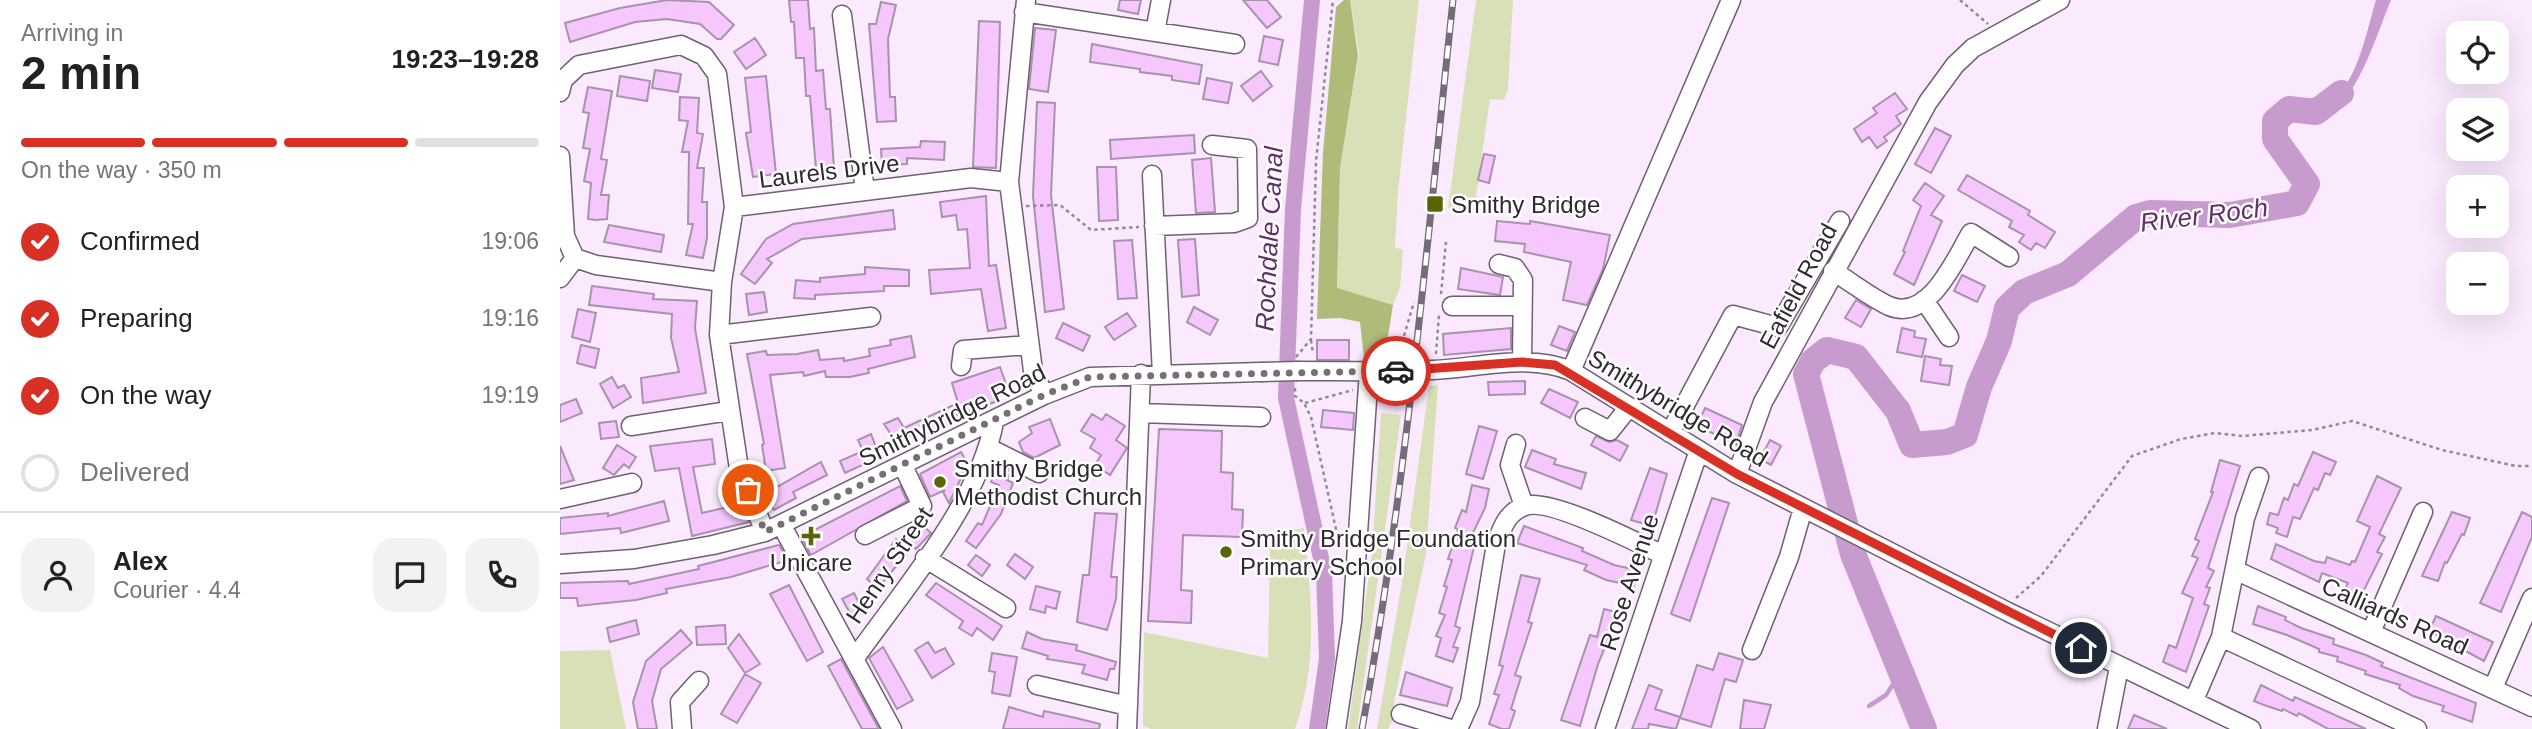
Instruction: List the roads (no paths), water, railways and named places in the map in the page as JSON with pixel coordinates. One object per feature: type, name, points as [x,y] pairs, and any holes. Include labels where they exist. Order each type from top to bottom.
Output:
[{"type":"street","points":[[1155,32],[1161,0]]},
{"type":"street","points":[[1571,371],[1731,0]]},
{"type":"street","name":"Eafield Road","points":[[1737,474],[1763,402],[1913,126],[1955,65],[1973,48],[2060,0]]},
{"type":"street","points":[[1044,395],[1033,371],[1009,181],[1025,6],[1155,32],[1235,44]]},
{"type":"street","points":[[842,15],[865,191]]},
{"type":"street","points":[[560,92],[563,80],[579,65],[681,45],[704,55],[717,74],[734,207]]},
{"type":"street","points":[[1154,226],[1234,223],[1248,218],[1247,149],[1212,145]]},
{"type":"street","points":[[560,156],[565,236],[575,258],[596,265],[722,282]]},
{"type":"street","points":[[1152,175],[1162,374]]},
{"type":"street","name":"Laurels Drive","points":[[892,729],[855,658],[739,470],[719,335],[722,282],[734,207],[971,178],[1009,181]]},
{"type":"street","points":[[1671,433],[1733,315],[1778,327],[1840,221]]},
{"type":"street","points":[[1833,271],[1891,307],[1911,307],[1935,294],[1971,233],[2009,257]]},
{"type":"street","points":[[560,278],[575,258]]},
{"type":"street","points":[[1499,264],[1515,268],[1523,280],[1522,362]]},
{"type":"street","points":[[1923,300],[1949,338]]},
{"type":"street","points":[[1452,306],[1521,306]]},
{"type":"street","points":[[719,335],[871,317]]},
{"type":"street","points":[[961,366],[963,351],[1030,345]]},
{"type":"street","name":"Smithybridge Road","points":[[560,564],[634,559],[713,545],[774,529],[1044,395],[1090,377],[1261,372],[1299,368],[1394,371],[1522,362],[1555,365],[1571,371],[1737,474],[1894,556],[2251,729]]},
{"type":"street","points":[[1336,729],[1352,621],[1375,391],[1369,371]]},
{"type":"street","points":[[1127,729],[1141,374]]},
{"type":"street","points":[[1585,418],[1610,431],[1629,407]]},
{"type":"street","points":[[631,426],[729,411]]},
{"type":"street","points":[[1140,413],[1261,417]]},
{"type":"street","name":"Henry Street","points":[[855,658],[974,483],[989,448],[994,422]]},
{"type":"street","points":[[1516,444],[1510,465],[1524,506]]},
{"type":"street","points":[[989,448],[1040,472]]},
{"type":"street","name":"Rose Avenue","points":[[1605,729],[1699,450]]},
{"type":"street","points":[[864,534],[922,506],[903,466]]},
{"type":"street","points":[[2194,701],[2221,637],[2237,571],[2245,518],[2259,477]]},
{"type":"street","points":[[560,499],[632,483]]},
{"type":"street","points":[[1458,729],[1470,702],[1496,544],[1505,520],[1524,506],[1541,505],[1601,525],[1663,555]]},
{"type":"street","points":[[1752,650],[1788,557],[1803,508]]},
{"type":"street","points":[[2371,632],[2423,512]]},
{"type":"street","points":[[925,558],[1006,608]]},
{"type":"street","name":"Calliards Road","points":[[2237,571],[2532,706]]},
{"type":"street","points":[[2493,688],[2532,598]]},
{"type":"street","points":[[2221,637],[2417,729]]},
{"type":"street","points":[[2107,729],[2119,667]]},
{"type":"street","points":[[682,729],[680,702],[699,681]]},
{"type":"street","points":[[1037,685],[1128,706]]},
{"type":"street","points":[[1401,714],[1451,729]]},
{"type":"waterway","name":"Rochdale Canal","points":[[1312,0],[1293,209],[1286,398],[1324,572],[1327,659],[1317,729]]},
{"type":"waterway","name":"River Roch","points":[[1924,729],[1853,554],[1806,374],[1813,361],[1827,350],[1856,357],[1898,411],[1912,445],[1947,442],[1965,435],[1979,387],[1999,341],[2007,308],[2024,292],[2068,274],[2136,217],[2150,213],[2230,215],[2297,203],[2307,184],[2275,139],[2275,121],[2289,109],[2316,112],[2341,93]]},
{"type":"waterway","points":[[1869,706],[1886,695],[1902,671]]},
{"type":"railway","points":[[1362,729],[1403,457],[1453,0]]},
{"type":"place","name":"Smithy Bridge","points":[[1435,204]]},
{"type":"place","name":"Smithy Bridge Methodist Church","points":[[940,482]]},
{"type":"place","name":"Unicare","points":[[811,536]]},
{"type":"place","name":"Smithy Bridge Foundation Primary School","points":[[1226,552]]}]
